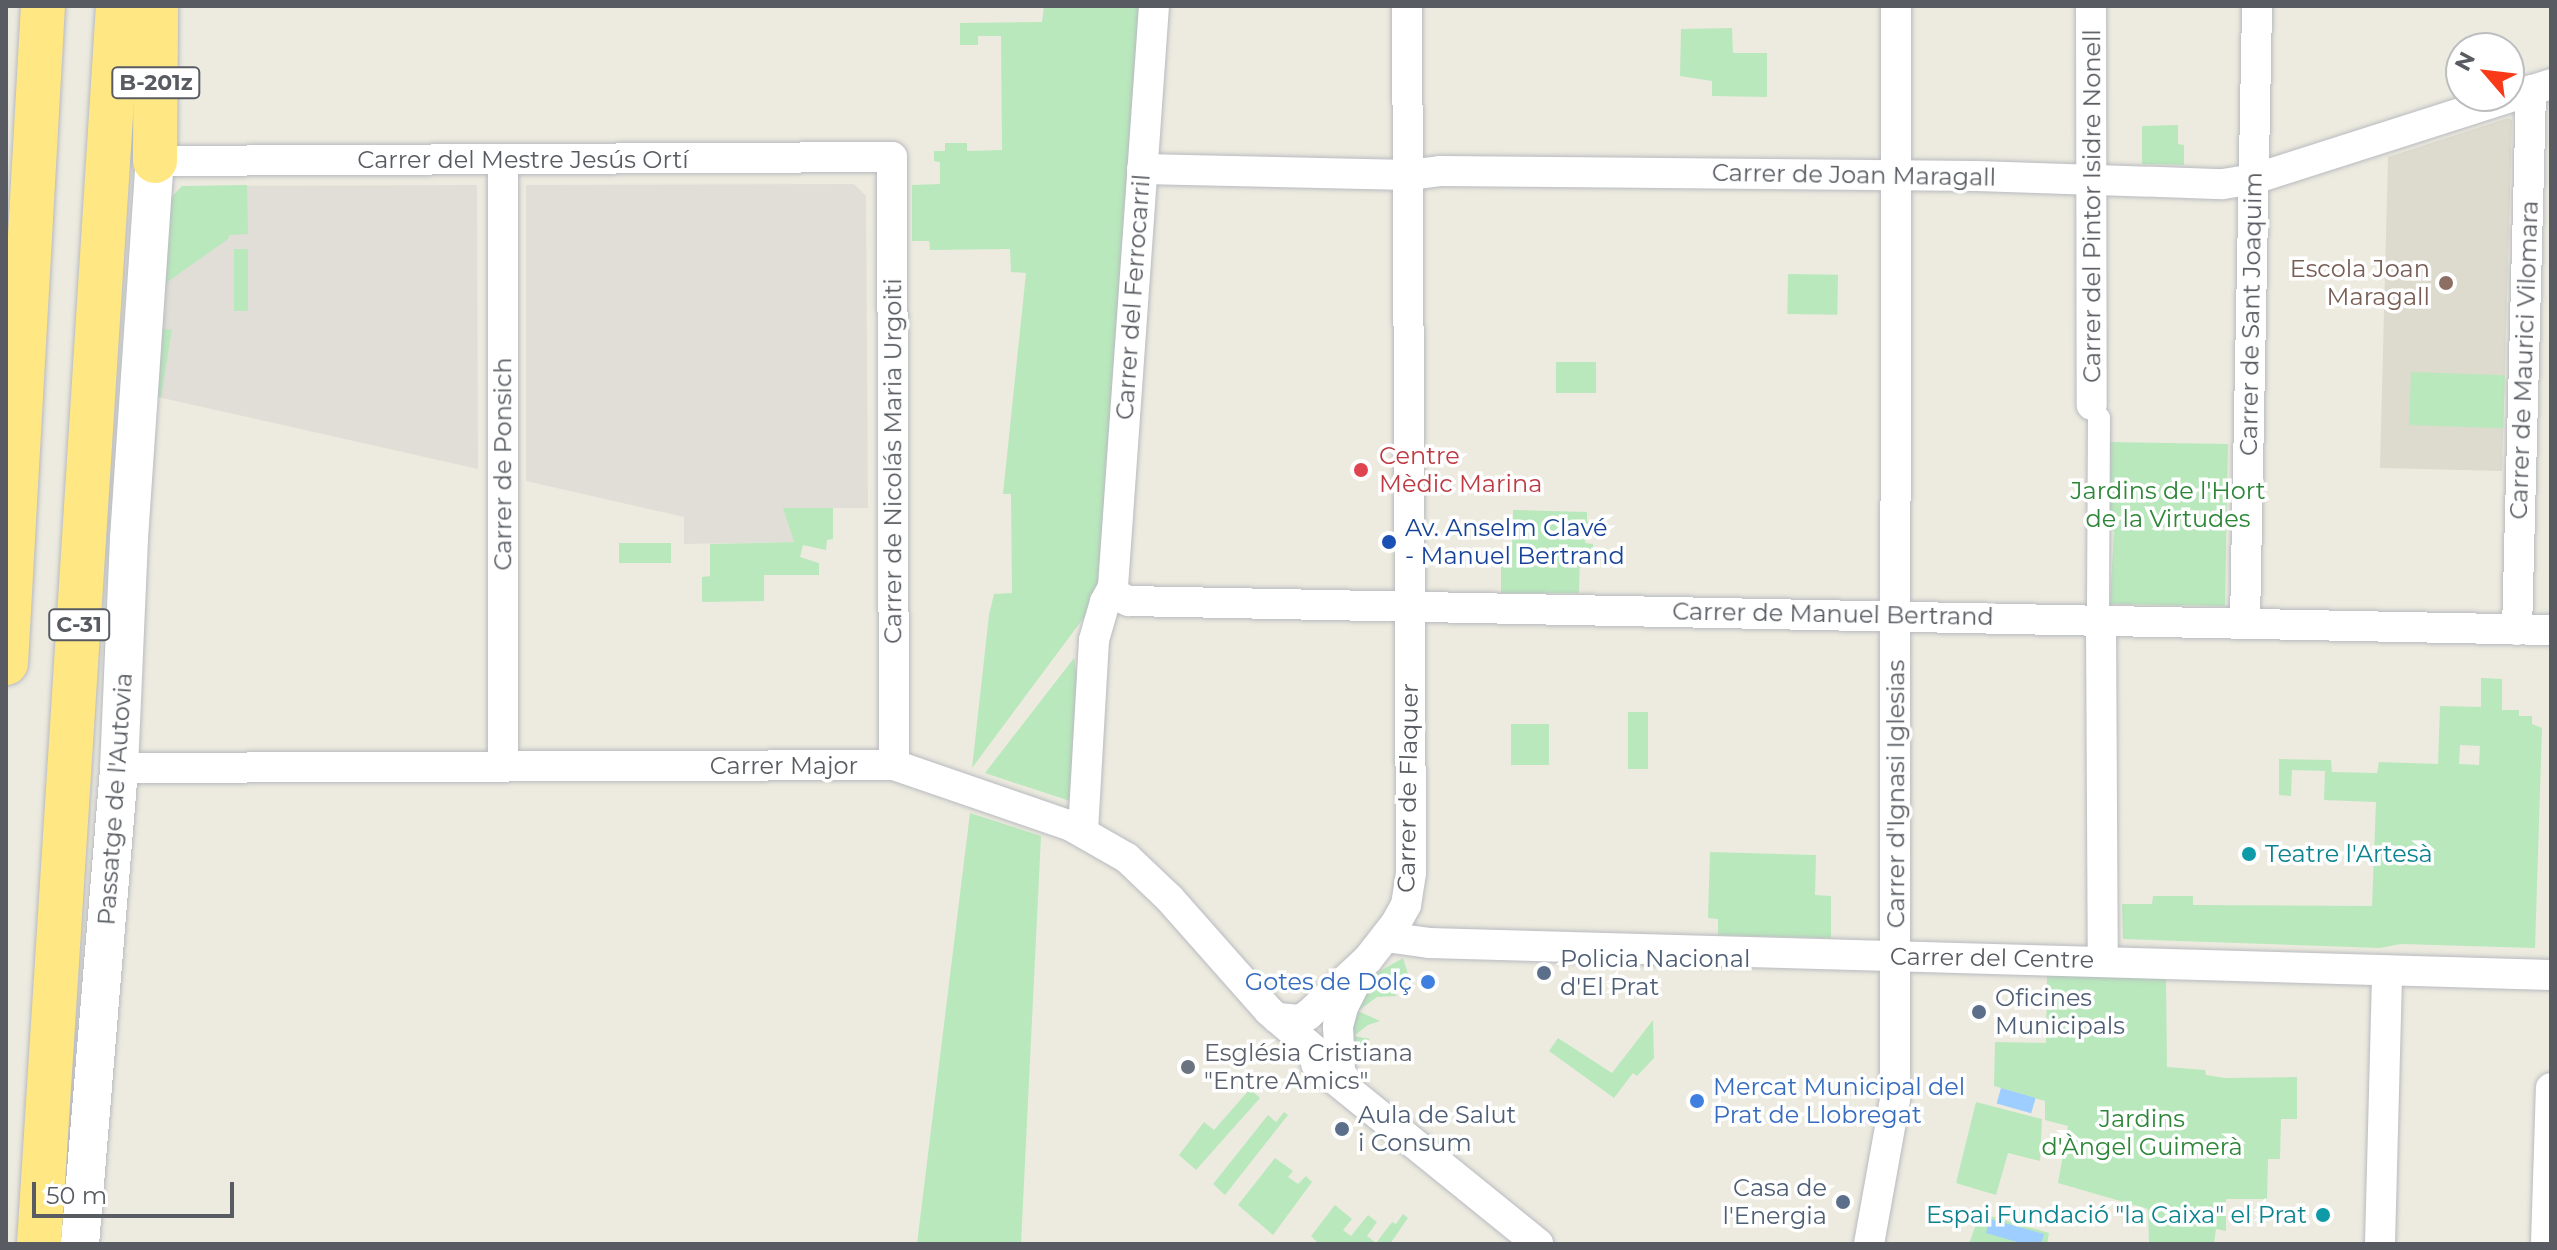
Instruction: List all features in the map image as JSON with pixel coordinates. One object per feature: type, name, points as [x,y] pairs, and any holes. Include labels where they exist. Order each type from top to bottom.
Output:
[{"type":"highway","points":[[6,663],[43,6]]},
{"type":"highway","name":"C-31","points":[[39,1244],[118,6]]},
{"type":"highway","name":"B-201z","points":[[155,161],[156,6]]},
{"type":"highway","points":[[6,231],[34,158]]},
{"type":"street","name":"Carrer del Ferrocarril","points":[[1077,829],[1094,640],[1105,602],[1115,591],[1154,6]]},
{"type":"street","name":"Carrer de Flaquer","points":[[1377,948],[1406,905],[1411,873],[1407,6]]},
{"type":"street","name":"Carrer d'Ignasi Iglesias","points":[[1869,1244],[1895,1100],[1896,6]]},
{"type":"street","name":"Carrer del Pintor Isidre Nonell","points":[[2091,6],[2103,960]]},
{"type":"street","name":"Carrer de Sant Joaquim","points":[[2245,622],[2257,6]]},
{"type":"street","name":"Carrer de Joan Maragall","points":[[1142,169],[1409,175],[1455,171],[1895,176],[2223,184],[2254,179],[2541,87]]},
{"type":"street","name":"Carrer de Maurici Vilomara","points":[[2517,630],[2541,87]]},
{"type":"street","name":"Carrer del Mestre Jesús Ortí","points":[[155,161],[892,157]]},
{"type":"street","name":"Carrer de Nicolás Maria Urgoiti","points":[[892,157],[894,765]]},
{"type":"street","name":"Passatge de l'Autovia","points":[[80,1244],[119,768],[129,538],[155,161]]},
{"type":"street","name":"Carrer de Ponsich","points":[[503,161],[503,767]]},
{"type":"street","name":"Carrer de Manuel Bertrand","points":[[1115,591],[1129,601],[1897,616],[2100,614],[2245,622],[2551,630]]},
{"type":"street","name":"Carrer Major","points":[[119,768],[894,765],[1077,829],[1127,858],[1170,899],[1277,1018],[1340,1072],[1361,1102]]},
{"type":"street","name":"Carrer del Centre","points":[[1377,948],[1429,943],[2551,975]]},
{"type":"street","points":[[1277,1018],[1300,1020],[1377,948]]},
{"type":"street","points":[[1340,1072],[1338,1026],[1343,1007],[1377,948]]},
{"type":"street","points":[[2380,1244],[2387,971]]},
{"type":"street","points":[[1323,1000],[1312,1023],[1310,1048],[1318,1067],[1538,1244]]},
{"type":"street","points":[[2546,1244],[2551,1088]]},
{"type":"shaded area","name":"Escola Joan Maragall","points":[[2508,118],[2512,120],[2502,471],[2380,468],[2388,157]]},
{"type":"shaded area","points":[[854,184],[866,196],[868,508],[784,508],[794,542],[684,544],[684,517],[526,481],[526,185]]},
{"type":"shaded area","points":[[477,185],[478,469],[149,395],[162,207],[182,186]]},
{"type":"green space","points":[[1044,6],[1145,6],[1105,589],[972,768],[989,615],[994,594],[1012,593],[1011,494],[1003,494],[1026,273],[1011,272],[1010,249],[930,250],[929,241],[912,241],[912,185],[940,184],[940,162],[934,161],[934,151],[945,151],[945,143],[967,143],[967,151],[1002,150],[1001,36],[978,36],[978,45],[960,45],[960,23],[1042,22]]},
{"type":"green space","points":[[1732,28],[1733,53],[1767,53],[1767,97],[1712,96],[1712,81],[1680,76],[1681,29]]},
{"type":"green space","points":[[2178,125],[2178,144],[2184,145],[2184,165],[2142,164],[2142,126]]},
{"type":"green space","points":[[247,185],[248,234],[229,235],[228,239],[156,290],[162,207],[182,186]]},
{"type":"green space","points":[[234,249],[248,249],[248,311],[234,311]]},
{"type":"green space","points":[[1788,274],[1838,275],[1837,315],[1787,314]]},
{"type":"green space","points":[[153,327],[172,330],[161,397],[142,394]]},
{"type":"green space","points":[[1556,362],[1596,362],[1596,393],[1556,393]]},
{"type":"green space","points":[[2411,372],[2505,375],[2503,428],[2409,425]]},
{"type":"green space","name":"Jardins de l'Hort de la Virtudes","points":[[2108,442],[2228,444],[2225,606],[2110,604],[2114,531],[2105,530]]},
{"type":"green space","points":[[783,508],[833,508],[833,539],[827,540],[826,550],[803,545],[800,557],[819,563],[819,575],[764,575],[764,601],[702,602],[702,577],[710,576],[710,544],[794,542]]},
{"type":"green space","points":[[1513,510],[1587,512],[1587,521],[1593,521],[1594,532],[1586,532],[1585,543],[1593,544],[1594,553],[1580,553],[1579,593],[1501,593],[1501,550],[1512,551]]},
{"type":"green space","points":[[619,543],[671,543],[671,563],[619,563]]},
{"type":"green space","points":[[1074,658],[1080,692],[1076,803],[985,773]]},
{"type":"green space","points":[[2481,678],[2502,679],[2502,710],[2519,710],[2519,716],[2532,716],[2532,724],[2542,728],[2535,948],[2401,944],[2380,948],[2123,939],[2122,904],[2152,904],[2153,896],[2193,896],[2193,905],[2372,906],[2376,802],[2324,800],[2325,771],[2292,770],[2291,796],[2279,795],[2279,759],[2331,760],[2332,772],[2377,773],[2379,762],[2438,764],[2440,706],[2481,707]],"holes":[[[2460,745],[2480,746],[2479,765],[2459,764]]]},
{"type":"green space","points":[[1628,712],[1648,712],[1648,769],[1628,769]]},
{"type":"green space","points":[[1511,724],[1549,724],[1549,765],[1511,765]]},
{"type":"green space","points":[[970,813],[1041,836],[1021,1244],[917,1244]]},
{"type":"green space","points":[[1710,852],[1816,855],[1815,895],[1831,896],[1831,938],[1718,935],[1718,919],[1708,918]]},
{"type":"green space","points":[[1403,958],[1409,977],[1393,976],[1380,981],[1397,996],[1377,997],[1358,1011],[1380,1021],[1368,1025],[1354,1036],[1370,1039],[1359,1048],[1354,1063],[1344,1036],[1373,975]]},
{"type":"green space","name":"Jardins d'Àngel Guimerà","points":[[2047,975],[2166,978],[2167,1067],[2205,1070],[2206,1075],[2225,1078],[2297,1077],[2297,1119],[2281,1119],[2280,1159],[2268,1159],[2267,1199],[2226,1199],[2226,1231],[2216,1229],[2214,1244],[2149,1244],[2148,1209],[2058,1183],[2068,1126],[2045,1120],[2045,1101],[1994,1086],[1995,1042],[2046,1043]]},
{"type":"green space","points":[[1653,1020],[1654,1058],[1637,1076],[1633,1073],[1614,1098],[1549,1051],[1558,1038],[1612,1073]]},
{"type":"green space","points":[[1250,1089],[1260,1098],[1196,1170],[1179,1155],[1204,1122],[1214,1130]]},
{"type":"green space","points":[[1976,1102],[2042,1119],[2040,1161],[2008,1153],[1996,1195],[1956,1183]]},
{"type":"green space","points":[[1284,1112],[1288,1115],[1225,1195],[1213,1184],[1268,1115],[1276,1122]]},
{"type":"green space","points":[[1275,1158],[1293,1171],[1288,1177],[1298,1184],[1306,1176],[1312,1182],[1273,1235],[1238,1205]]},
{"type":"green space","points":[[1335,1205],[1352,1219],[1343,1230],[1351,1236],[1368,1215],[1377,1222],[1367,1236],[1376,1243],[1392,1222],[1396,1224],[1403,1214],[1408,1218],[1390,1244],[1319,1244],[1311,1236]]},
{"type":"green space","points":[[1980,1213],[2049,1233],[2047,1244],[1969,1244]]},
{"type":"water","points":[[2001,1088],[2036,1098],[2031,1113],[1997,1103]]},
{"type":"water","points":[[1990,1219],[2044,1234],[2041,1244],[2024,1244],[1986,1233]]},
{"type":"place","name":"Escola Joan Maragall","points":[[2446,283]]},
{"type":"place","name":"Centre Mèdic Marina","points":[[1361,470]]},
{"type":"place","name":"Av. Anselm Clavé - Manuel Bertrand","points":[[1389,542]]},
{"type":"place","name":"Teatre l'Artesà","points":[[2249,854]]},
{"type":"place","name":"Policia Nacional d'El Prat","points":[[1544,973]]},
{"type":"place","name":"Gotes de Dolç","points":[[1428,982]]},
{"type":"place","name":"Oficines Municipals","points":[[1979,1012]]},
{"type":"place","name":"Església Cristiana \"Entre Amics\"","points":[[1188,1067]]},
{"type":"place","name":"Mercat Municipal del Prat de Llobregat","points":[[1697,1101]]},
{"type":"place","name":"Aula de Salut i Consum","points":[[1342,1129]]},
{"type":"place","name":"Casa de l'Energia","points":[[1843,1202]]},
{"type":"place","name":"Espai Fundació \"la Caixa\" el Prat","points":[[2323,1215]]}]
